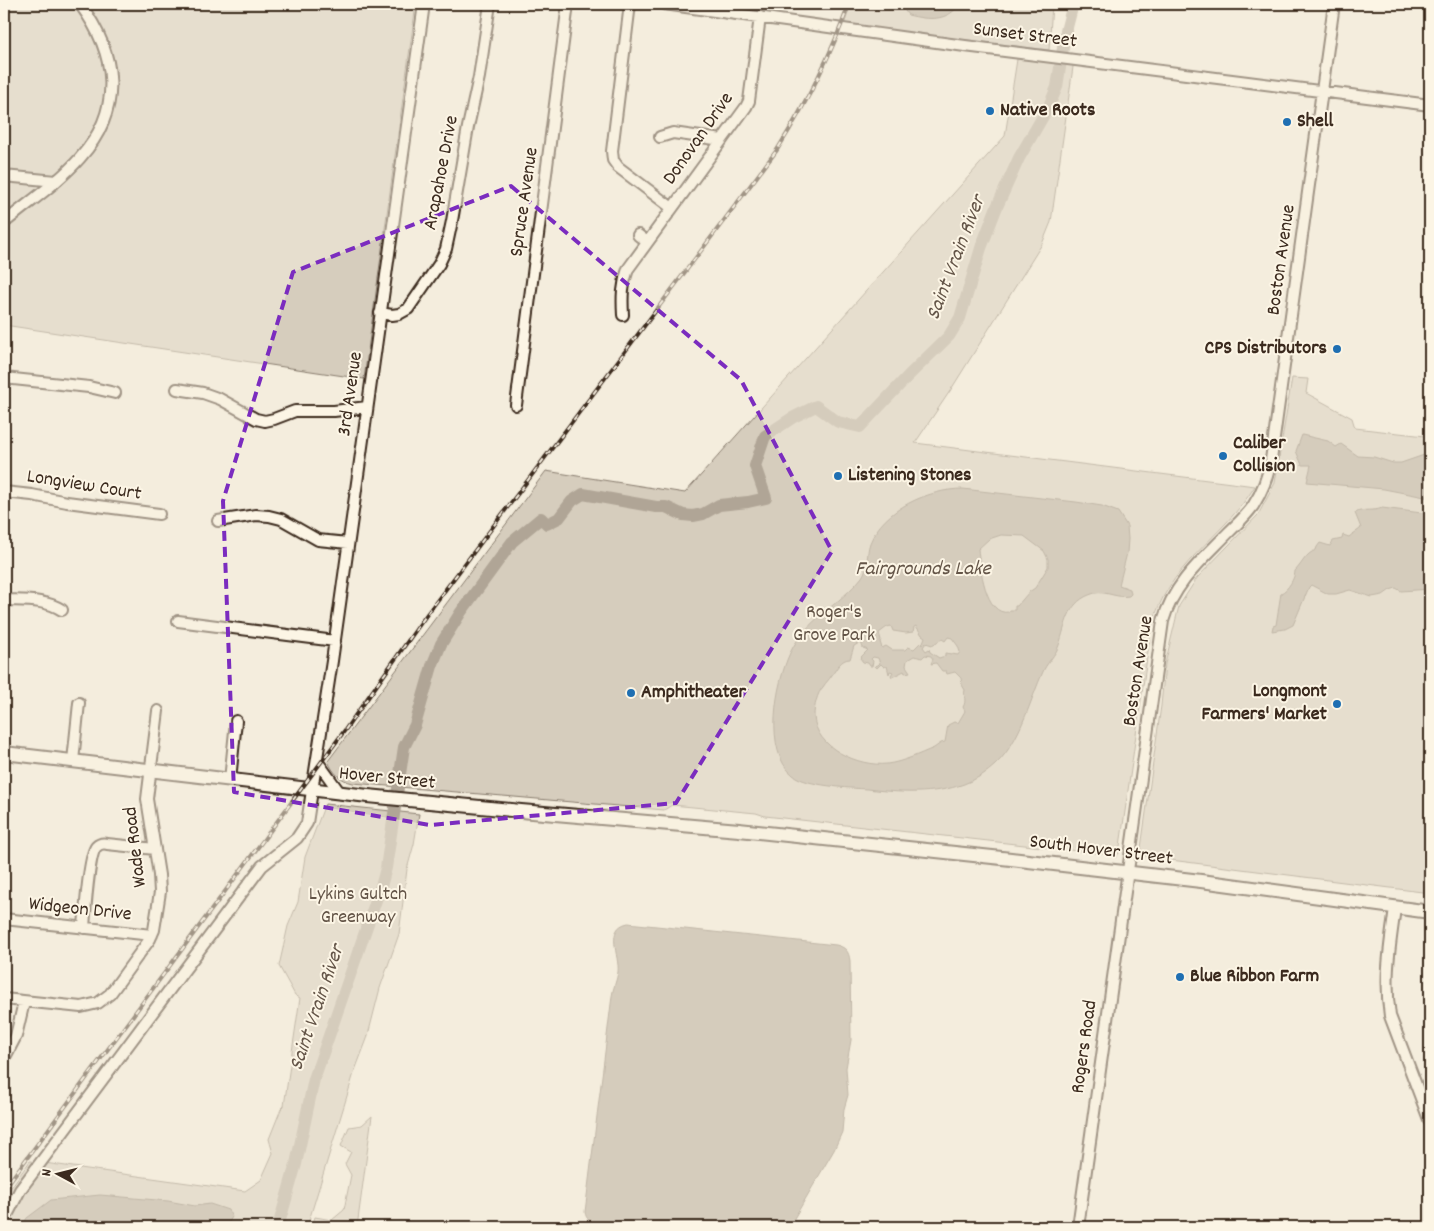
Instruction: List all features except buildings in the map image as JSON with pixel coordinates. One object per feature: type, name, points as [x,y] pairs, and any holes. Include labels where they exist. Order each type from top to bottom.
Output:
[{"type":"main road","name":"Hover Street","points":[[4,752],[414,801],[767,832]]},
{"type":"main road","name":"South Hover Street","points":[[767,832],[1127,872],[1430,912]]},
{"type":"street","points":[[4,223],[81,158],[105,120],[110,99],[110,74],[106,50],[94,24],[80,4]]},
{"type":"street","name":"3rd Avenue","points":[[4,1221],[20,1190],[262,866],[302,833],[309,818],[424,4]]},
{"type":"street","name":"Arapahoe Drive","points":[[380,313],[400,314],[408,309],[439,264],[446,249],[479,77],[490,4]]},
{"type":"street","name":"Spruce Avenue","points":[[516,405],[568,4]]},
{"type":"street","points":[[630,4],[612,151],[613,160],[618,168],[672,208]]},
{"type":"street","name":"Sunset Street","points":[[664,4],[1069,60],[1430,106]]},
{"type":"street","name":"Boston Avenue","points":[[1127,872],[1163,621],[1167,608],[1176,589],[1187,576],[1252,508],[1268,476],[1291,325],[1334,4]]},
{"type":"street","name":"Donovan Drive","points":[[623,315],[621,296],[628,269],[742,114],[748,101],[760,17]]},
{"type":"street","points":[[660,137],[673,132],[722,140]]},
{"type":"street","points":[[4,176],[56,180]]},
{"type":"street","points":[[638,235],[647,242]]},
{"type":"street","points":[[4,378],[89,387],[115,393]]},
{"type":"street","points":[[177,389],[203,393],[220,399],[256,419],[265,421],[295,411],[334,411],[367,407]]},
{"type":"street","name":"Longview Court","points":[[4,492],[159,514]]},
{"type":"street","points":[[218,521],[256,515],[269,516],[281,519],[318,540],[348,543]]},
{"type":"street","points":[[4,600],[45,602],[62,610]]},
{"type":"street","points":[[178,621],[334,641]]},
{"type":"street","points":[[72,761],[79,703]]},
{"type":"street","name":"Wade Road","points":[[4,999],[78,1007],[98,1003],[107,997],[118,985],[152,935],[160,888],[148,807],[158,711]]},
{"type":"street","points":[[230,780],[236,721]]},
{"type":"street","points":[[316,761],[340,793]]},
{"type":"street","points":[[84,928],[92,858],[97,846],[107,844],[155,849]]},
{"type":"street","name":"Rogers Road","points":[[1078,1227],[1127,872]]},
{"type":"street","points":[[1395,908],[1386,971],[1387,1000],[1390,1016],[1430,1122]]},
{"type":"street","name":"Widgeon Drive","points":[[4,919],[152,935]]},
{"type":"street","points":[[4,1059],[16,1036],[24,1002]]},
{"type":"highlighted area","points":[[511,186],[741,380],[832,551],[676,803],[430,825],[234,792],[223,501],[293,272]]},
{"type":"green space","points":[[4,4],[416,4],[364,379],[4,325]]},
{"type":"green space","points":[[851,4],[1052,4],[1049,50],[844,25]]},
{"type":"green space","name":"Roger's Grove Park","points":[[1018,53],[1074,60],[1051,222],[1042,244],[950,391],[915,443],[1255,486],[1242,505],[1182,570],[1169,587],[1158,607],[1151,630],[1119,853],[1115,858],[1115,855],[765,816],[756,813],[672,805],[664,810],[353,783],[344,780],[338,775],[328,761],[546,471],[685,493],[1005,136]]},
{"type":"green space","points":[[1292,378],[1308,379],[1306,393],[1352,418],[1355,428],[1425,436],[1430,386],[1430,893],[1147,857],[1141,848],[1165,664],[1179,606],[1197,578],[1258,515],[1275,483]]},
{"type":"green space","name":"Lykins Gultch Greenway","points":[[325,804],[419,814],[414,844],[407,869],[399,934],[380,988],[367,1039],[354,1073],[307,1227],[4,1227],[4,1197],[30,1161],[245,1191],[261,1180],[273,1153],[269,1139],[284,1106],[300,998],[295,995],[279,966],[288,926],[298,902],[305,857]]},
{"type":"green space","points":[[372,1116],[357,1227],[312,1227],[315,1217],[332,1220],[344,1210],[351,1175],[345,1164],[351,1152],[341,1146],[349,1127],[362,1125]]},
{"type":"water","points":[[905,4],[960,4],[955,10],[943,17],[923,18],[908,15],[905,11]]},
{"type":"water","points":[[1302,435],[1328,441],[1336,447],[1341,444],[1358,456],[1374,457],[1393,463],[1401,463],[1430,453],[1430,498],[1384,489],[1307,482],[1311,465],[1302,465],[1296,451]]},
{"type":"water","name":"Fairgrounds Lake","points":[[963,489],[1076,502],[1102,506],[1118,512],[1127,526],[1128,539],[1127,553],[1119,585],[1130,589],[1131,594],[1124,597],[1094,593],[1076,604],[1068,616],[1058,649],[1044,670],[1015,738],[995,765],[981,776],[953,788],[916,792],[839,787],[799,779],[784,764],[778,750],[775,734],[775,717],[780,681],[790,653],[797,641],[814,621],[844,596],[862,577],[866,569],[870,543],[876,531],[885,520],[896,511],[922,497],[950,490]],"holes":[[[1001,535],[1024,536],[1044,551],[1048,559],[1048,567],[1035,588],[1015,606],[1015,610],[1010,610],[1009,612],[1001,611],[994,607],[985,588],[978,549],[989,539]],[[891,626],[893,631],[906,633],[913,632],[916,626],[925,637],[922,645],[920,643],[914,649],[908,647],[905,650],[892,650],[886,646],[882,648],[879,633]],[[948,637],[952,638],[958,646],[960,652],[958,655],[945,653],[945,656],[939,658],[930,652],[929,649],[926,651],[923,647],[926,643],[932,645],[942,639],[945,641]],[[861,642],[863,648],[868,650],[860,658],[863,662],[872,666],[873,661],[871,659],[873,657],[878,658],[880,663],[875,666],[877,668],[881,664],[884,667],[887,666],[889,674],[890,671],[893,672],[892,677],[904,671],[905,673],[910,672],[906,666],[907,660],[914,656],[922,658],[925,655],[931,656],[933,659],[931,664],[936,663],[942,671],[946,671],[947,674],[955,672],[961,678],[965,690],[965,703],[963,707],[965,711],[958,723],[954,722],[948,725],[945,742],[905,760],[887,764],[876,764],[852,759],[830,746],[816,727],[814,716],[815,704],[821,690],[840,664],[850,659],[854,646]]]},
{"type":"water","points":[[1382,508],[1430,514],[1430,589],[1401,591],[1396,588],[1383,595],[1372,597],[1350,590],[1328,594],[1311,585],[1293,625],[1285,629],[1272,631],[1273,626],[1276,625],[1281,593],[1289,587],[1295,571],[1307,556],[1316,550],[1320,543],[1330,546],[1333,541],[1342,539],[1343,535],[1349,537],[1360,529],[1355,513]]},
{"type":"water","points":[[628,923],[836,945],[848,952],[850,961],[851,1040],[846,1068],[848,1095],[844,1109],[842,1132],[834,1150],[789,1227],[618,1227],[593,1223],[586,1217],[585,1212],[612,996],[618,972],[615,936],[621,926]]},
{"type":"water","points":[[100,1195],[168,1201],[195,1206],[210,1204],[228,1210],[232,1217],[226,1227],[21,1227],[27,1218],[51,1200]]},
{"type":"waterway","name":"Saint Vrain River","points":[[278,1227],[296,1164],[314,1079],[386,868],[404,747],[415,725],[432,666],[441,644],[461,612],[512,542],[541,518],[547,524],[559,518],[572,501],[583,494],[656,507],[666,507],[683,515],[703,514],[719,505],[766,498],[755,466],[765,436],[792,418],[816,406],[838,422],[860,427],[949,336],[960,318],[981,248],[996,209],[1019,158],[1049,106],[1057,87],[1065,35],[1073,4]]},
{"type":"railway","points":[[4,1189],[345,730],[427,614],[777,150],[817,79],[849,4]]},
{"type":"place","name":"Native Roots","points":[[990,111]]},
{"type":"place","name":"Shell","points":[[1287,122]]},
{"type":"place","name":"CPS Distributors","points":[[1337,349]]},
{"type":"place","name":"Caliber Collision","points":[[1223,456]]},
{"type":"place","name":"Listening Stones","points":[[838,476]]},
{"type":"place","name":"Amphitheater","points":[[631,693]]},
{"type":"place","name":"Longmont Farmers' Market","points":[[1337,704]]},
{"type":"place","name":"Blue Ribbon Farm","points":[[1180,977]]}]
